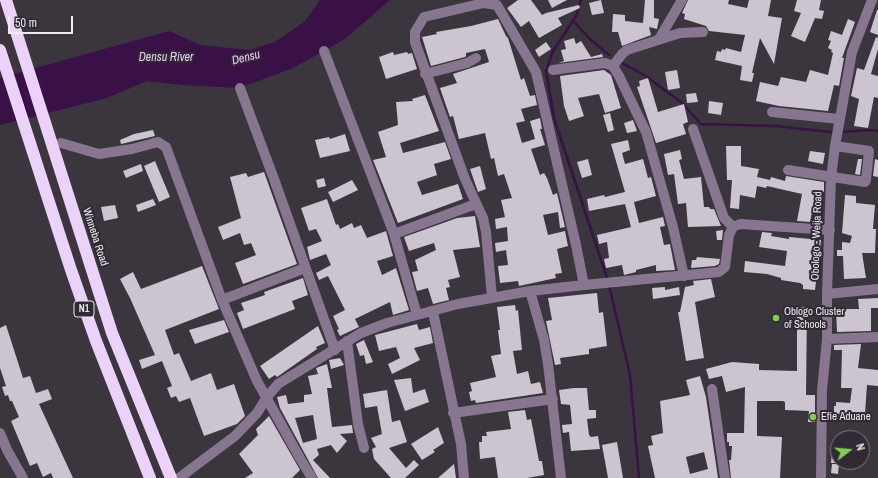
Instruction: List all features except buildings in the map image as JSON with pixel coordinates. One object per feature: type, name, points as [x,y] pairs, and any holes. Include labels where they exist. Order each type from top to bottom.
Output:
[{"type":"highway","name":"Winneba Road","points":[[6,0],[112,332],[171,478]]},
{"type":"highway","name":"N1","points":[[0,51],[27,138],[96,341],[150,478]]},
{"type":"street","points":[[659,39],[682,0]]},
{"type":"street","name":"Obologo - Weija Road","points":[[821,478],[822,390],[827,339],[831,178],[839,119],[852,52],[872,0]]},
{"type":"street","points":[[492,297],[486,232],[425,74],[415,42],[415,32],[424,17],[484,3],[497,5],[536,72],[572,225],[584,285]]},
{"type":"street","points":[[613,66],[627,50],[680,33],[703,32]]},
{"type":"street","points":[[324,51],[394,234],[418,315]]},
{"type":"street","points":[[425,74],[467,63],[476,58]]},
{"type":"street","points":[[553,70],[599,64],[613,66]]},
{"type":"street","points":[[613,66],[625,86],[646,132],[673,227],[684,276]]},
{"type":"street","points":[[240,88],[335,350]]},
{"type":"street","points":[[772,112],[839,119]]},
{"type":"street","points":[[694,128],[724,218],[733,227]]},
{"type":"street","points":[[61,143],[99,154],[132,149],[158,142],[166,147],[222,300],[257,381],[300,460],[312,478]]},
{"type":"street","points":[[788,170],[831,178],[865,182],[870,154],[865,150],[835,146]]},
{"type":"street","points":[[394,234],[476,204]]},
{"type":"street","points":[[179,478],[235,436],[257,413],[267,397],[278,384],[298,370],[335,350],[361,333],[418,315],[492,297],[584,285],[711,273],[725,267],[729,235],[733,227],[740,224],[830,230]]},
{"type":"street","points":[[222,300],[305,268]]},
{"type":"street","points":[[827,294],[878,289]]},
{"type":"street","points":[[530,291],[544,340],[553,400],[561,478]]},
{"type":"street","points":[[433,312],[453,413],[462,444],[464,478]]},
{"type":"street","points":[[827,339],[878,337]]},
{"type":"street","points":[[347,341],[358,424],[364,448]]},
{"type":"street","points":[[712,389],[725,478]]},
{"type":"street","points":[[453,413],[553,400]]},
{"type":"street","points":[[0,433],[3,451],[23,478]]},
{"type":"water","name":"Densu River","points":[[320,0],[390,0],[345,39],[293,68],[240,88],[182,85],[147,81],[107,98],[0,125],[0,78],[169,31],[200,45],[249,50],[275,42],[305,21]]},
{"type":"waterway","points":[[581,0],[576,16],[553,51],[546,71],[554,118],[608,281]]},
{"type":"waterway","points":[[573,21],[591,40],[609,55]]},
{"type":"waterway","points":[[622,63],[646,76],[682,103],[701,124],[775,126],[831,132]]},
{"type":"waterway","points":[[843,132],[869,130],[878,131]]},
{"type":"waterway","points":[[609,285],[630,375],[639,478]]},
{"type":"place","name":"Oblogo Cluster of Schools","points":[[776,318]]},
{"type":"place","name":"Efie Aduane","points":[[813,417]]},
{"type":"water label","name":"Densu","points":[[246,58]]}]
